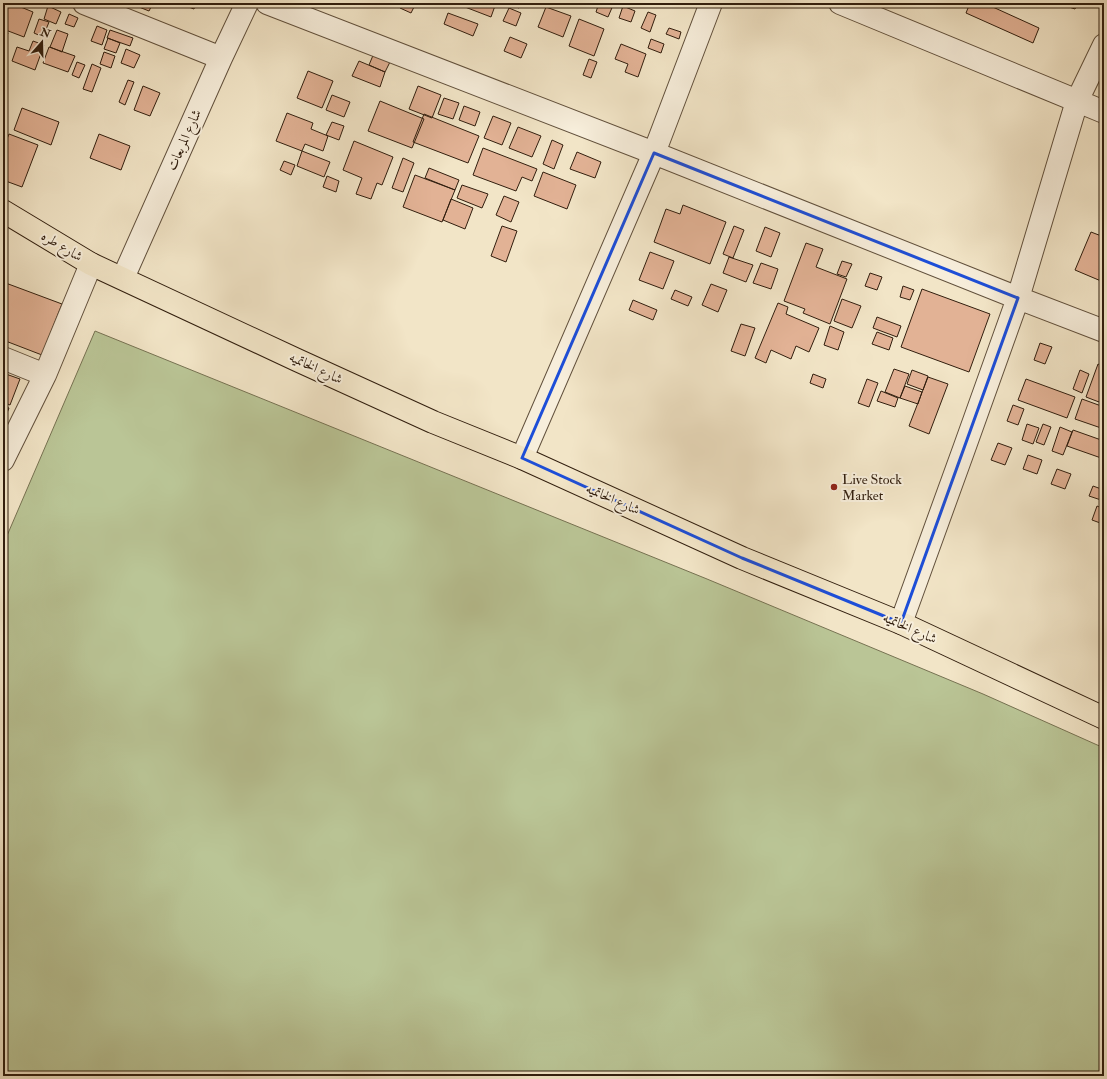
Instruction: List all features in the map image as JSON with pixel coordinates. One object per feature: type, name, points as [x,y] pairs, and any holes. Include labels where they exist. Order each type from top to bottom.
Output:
[{"type":"main road","name":"شارع طره","points":[[3,211],[91,264],[123,278]]},
{"type":"main road","name":"شارع الخاتميه","points":[[123,278],[433,422],[522,458],[742,558],[902,623],[1104,718]]},
{"type":"street","points":[[84,3],[221,58]]},
{"type":"street","name":"شارع المربعات","points":[[123,278],[247,3]]},
{"type":"street","points":[[267,3],[654,153],[1104,331]]},
{"type":"street","points":[[522,458],[654,153],[711,3]]},
{"type":"street","points":[[840,3],[1104,112]]},
{"type":"street","points":[[902,623],[1018,298],[1078,101],[1104,45]]},
{"type":"street","points":[[3,460],[45,375],[91,264]]},
{"type":"street","points":[[3,358],[45,375]]},
{"type":"highlighted area","points":[[654,153],[1018,298],[901,623],[742,558],[522,458]]},
{"type":"green space","points":[[95,331],[707,579],[983,694],[1104,748],[1104,1076],[3,1076],[3,545]]},
{"type":"building","points":[[3,3],[11,3],[33,12],[24,37],[3,29]]},
{"type":"building","points":[[129,3],[153,3],[149,11]]},
{"type":"building","points":[[178,3],[196,3],[194,9]]},
{"type":"building","points":[[402,3],[416,3],[411,13],[400,8]]},
{"type":"building","points":[[466,3],[496,3],[491,17],[465,7]]},
{"type":"building","points":[[506,3],[522,3],[519,8]]},
{"type":"building","points":[[599,3],[614,3],[608,17],[596,12]]},
{"type":"building","points":[[970,3],[984,3],[1039,28],[1033,43],[966,13]]},
{"type":"building","points":[[1057,3],[1078,3],[1075,9]]},
{"type":"building","points":[[48,6],[61,12],[56,24],[44,19]]},
{"type":"building","points":[[623,6],[635,11],[631,22],[619,18]]},
{"type":"building","points":[[546,7],[571,16],[563,37],[538,27]]},
{"type":"building","points":[[509,8],[521,13],[516,26],[503,21]]},
{"type":"building","points":[[648,12],[656,15],[650,32],[641,28]]},
{"type":"building","points":[[448,13],[478,24],[473,36],[444,24]]},
{"type":"building","points":[[69,14],[78,18],[74,27],[65,24]]},
{"type":"building","points":[[39,19],[49,22],[43,37],[34,33]]},
{"type":"building","points":[[579,19],[604,29],[594,56],[569,46]]},
{"type":"building","points":[[97,26],[107,30],[102,45],[91,41]]},
{"type":"building","points":[[669,28],[681,32],[679,39],[666,34]]},
{"type":"building","points":[[57,30],[68,34],[62,52],[50,47]]},
{"type":"building","points":[[110,30],[133,38],[130,46],[107,38]]},
{"type":"building","points":[[3,31],[8,33],[3,45]]},
{"type":"building","points":[[510,37],[527,44],[521,58],[504,51]]},
{"type":"building","points":[[108,38],[120,43],[116,53],[104,49]]},
{"type":"building","points":[[651,39],[664,44],[661,53],[648,48]]},
{"type":"building","points":[[33,41],[44,45],[35,70],[12,61],[17,47],[29,51]]},
{"type":"building","points":[[621,44],[646,54],[638,77],[625,72],[628,64],[615,59]]},
{"type":"building","points":[[49,47],[75,56],[68,72],[43,63]]},
{"type":"building","points":[[126,49],[140,55],[134,68],[121,63]]},
{"type":"building","points":[[104,52],[115,56],[111,68],[100,64]]},
{"type":"building","points":[[374,53],[391,60],[385,72],[369,65]]},
{"type":"building","points":[[589,59],[597,62],[591,78],[583,75]]},
{"type":"building","points":[[359,61],[385,72],[380,87],[352,76]]},
{"type":"building","points":[[77,62],[85,65],[79,78],[72,75]]},
{"type":"building","points":[[92,64],[101,68],[92,92],[83,89]]},
{"type":"building","points":[[308,71],[333,81],[322,108],[297,98]]},
{"type":"building","points":[[128,80],[134,82],[125,105],[119,102]]},
{"type":"building","points":[[143,86],[160,93],[150,116],[134,110]]},
{"type":"building","points":[[418,86],[441,95],[432,118],[409,109]]},
{"type":"building","points":[[332,95],[350,102],[344,117],[326,110]]},
{"type":"building","points":[[444,98],[459,103],[453,119],[438,114]]},
{"type":"building","points":[[380,101],[424,119],[412,148],[368,131]]},
{"type":"building","points":[[464,106],[480,112],[475,126],[459,120]]},
{"type":"building","points":[[22,108],[59,122],[51,145],[14,130]]},
{"type":"building","points":[[287,113],[313,123],[311,129],[328,136],[323,151],[305,144],[302,151],[276,141]]},
{"type":"building","points":[[424,114],[479,136],[468,163],[413,142]]},
{"type":"building","points":[[493,116],[511,123],[502,145],[484,138]]},
{"type":"building","points":[[332,122],[344,126],[339,140],[326,135]]},
{"type":"building","points":[[518,127],[541,136],[532,157],[509,148]]},
{"type":"building","points":[[9,134],[38,145],[22,187],[3,180],[3,149]]},
{"type":"building","points":[[99,134],[130,146],[121,170],[90,158]]},
{"type":"building","points":[[552,140],[563,145],[554,169],[543,164]]},
{"type":"building","points":[[354,141],[393,157],[382,185],[377,183],[371,199],[356,194],[362,178],[343,170]]},
{"type":"building","points":[[483,148],[537,169],[532,181],[522,177],[516,191],[473,175]]},
{"type":"building","points":[[302,151],[330,162],[324,177],[297,166]]},
{"type":"building","points":[[577,152],[601,162],[595,178],[570,169]]},
{"type":"building","points":[[403,158],[414,163],[403,192],[392,188]]},
{"type":"building","points":[[284,161],[295,165],[291,175],[280,170]]},
{"type":"building","points":[[429,168],[459,180],[455,190],[425,178]]},
{"type":"building","points":[[543,172],[576,185],[567,209],[534,196]]},
{"type":"building","points":[[415,175],[455,190],[442,222],[403,207]]},
{"type":"building","points":[[327,176],[339,181],[336,192],[323,187]]},
{"type":"building","points":[[462,185],[488,194],[482,208],[457,198]]},
{"type":"building","points":[[504,196],[519,202],[511,222],[496,215]]},
{"type":"building","points":[[451,199],[473,208],[465,229],[443,220]]},
{"type":"building","points":[[683,205],[726,222],[710,264],[654,242],[666,209],[680,214]]},
{"type":"building","points":[[502,226],[517,231],[506,262],[491,256]]},
{"type":"building","points":[[734,226],[744,230],[733,258],[723,254]]},
{"type":"building","points":[[765,227],[780,233],[771,257],[756,251]]},
{"type":"building","points":[[1091,232],[1104,237],[1104,274],[1101,281],[1075,270]]},
{"type":"building","points":[[806,243],[823,249],[816,267],[847,279],[830,324],[803,313],[805,309],[784,301]]},
{"type":"building","points":[[650,252],[674,261],[663,289],[639,280]]},
{"type":"building","points":[[729,257],[753,265],[746,282],[723,273]]},
{"type":"building","points":[[842,261],[852,264],[846,277],[837,274]]},
{"type":"building","points":[[761,263],[778,269],[771,289],[753,283]]},
{"type":"building","points":[[870,273],[882,277],[877,290],[865,286]]},
{"type":"building","points":[[3,282],[62,304],[42,355],[3,340]]},
{"type":"building","points":[[711,284],[727,290],[718,312],[702,305]]},
{"type":"building","points":[[903,286],[914,290],[910,300],[900,297]]},
{"type":"building","points":[[922,289],[990,314],[969,372],[901,347]]},
{"type":"building","points":[[675,290],[692,297],[688,306],[671,299]]},
{"type":"building","points":[[842,299],[861,306],[852,328],[834,321]]},
{"type":"building","points":[[633,300],[657,310],[653,320],[629,310]]},
{"type":"building","points":[[778,303],[788,307],[786,314],[819,328],[809,352],[796,346],[791,359],[771,350],[766,363],[755,358]]},
{"type":"building","points":[[877,317],[901,326],[897,337],[873,328]]},
{"type":"building","points":[[741,324],[755,328],[745,356],[731,351]]},
{"type":"building","points":[[830,326],[844,332],[838,350],[824,345]]},
{"type":"building","points":[[877,332],[893,338],[889,350],[872,344]]},
{"type":"building","points":[[1040,343],[1052,347],[1045,364],[1034,360]]},
{"type":"building","points":[[1098,364],[1104,367],[1104,388],[1099,402],[1086,397]]},
{"type":"building","points":[[894,369],[909,374],[900,398],[885,392]]},
{"type":"building","points":[[912,370],[928,376],[923,390],[907,384]]},
{"type":"building","points":[[1080,370],[1089,374],[1082,393],[1073,389]]},
{"type":"building","points":[[3,373],[20,379],[10,405],[3,402]]},
{"type":"building","points":[[813,374],[826,379],[823,388],[810,383]]},
{"type":"building","points":[[928,377],[948,384],[929,434],[909,426]]},
{"type":"building","points":[[867,379],[878,383],[869,407],[858,403]]},
{"type":"building","points":[[1026,379],[1075,397],[1067,418],[1018,400]]},
{"type":"building","points":[[905,386],[922,392],[918,404],[900,398]]},
{"type":"building","points":[[881,391],[898,398],[895,407],[877,401]]},
{"type":"building","points":[[1082,399],[1104,407],[1104,429],[1075,419]]},
{"type":"building","points":[[1013,405],[1024,409],[1018,425],[1007,421]]},
{"type":"building","points":[[3,406],[9,408],[3,423]]},
{"type":"building","points":[[1027,424],[1039,428],[1033,444],[1022,440]]},
{"type":"building","points":[[1043,424],[1051,427],[1044,445],[1036,442]]},
{"type":"building","points":[[1060,427],[1072,432],[1063,455],[1052,451]]},
{"type":"building","points":[[1073,430],[1104,441],[1104,459],[1067,446]]},
{"type":"building","points":[[998,443],[1012,448],[1005,465],[991,460]]},
{"type":"building","points":[[1028,455],[1042,460],[1037,474],[1023,469]]},
{"type":"building","points":[[1057,469],[1071,474],[1065,489],[1051,484]]},
{"type":"building","points":[[1093,486],[1104,490],[1104,501],[1089,496]]},
{"type":"building","points":[[1097,506],[1104,509],[1103,524],[1092,520]]},
{"type":"place","name":"Live Stock Market","points":[[834,487]]}]
